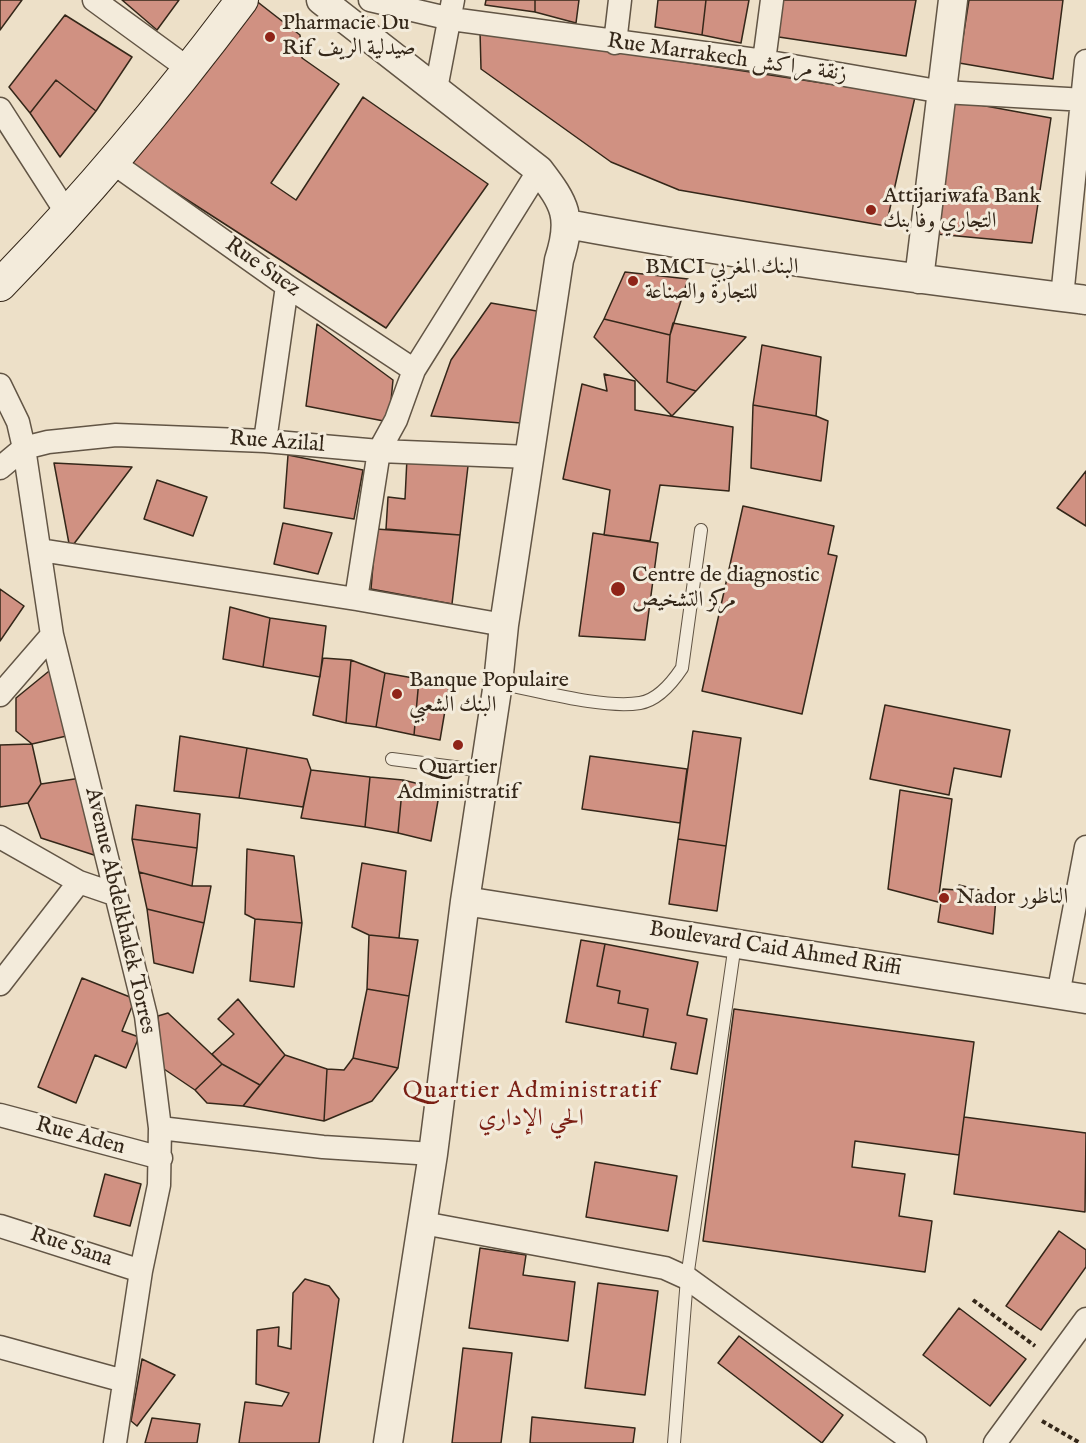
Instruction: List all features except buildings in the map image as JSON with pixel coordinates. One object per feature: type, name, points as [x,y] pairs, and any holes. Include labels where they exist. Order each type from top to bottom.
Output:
[{"type":"main road","points":[[0,285],[68,215],[190,70],[242,0]]},
{"type":"street","points":[[94,0],[190,70]]},
{"type":"street","points":[[321,0],[539,170],[560,197],[567,224],[504,625],[498,683],[465,901],[433,1154],[388,1443]]},
{"type":"street","name":"Rue Marrakech زنقة مراكش","points":[[370,0],[452,9],[615,43],[764,61],[943,92],[1083,100]]},
{"type":"street","points":[[615,43],[620,0]]},
{"type":"street","points":[[764,61],[772,0]]},
{"type":"street","points":[[919,279],[953,0]]},
{"type":"street","points":[[436,88],[452,9]]},
{"type":"street","points":[[567,224],[635,237],[919,279],[1074,299],[1086,61]]},
{"type":"street","points":[[0,109],[68,215]]},
{"type":"street","name":"Rue Suez","points":[[112,162],[287,286],[414,370]]},
{"type":"street","points":[[356,599],[379,451],[396,420],[414,370],[539,170]]},
{"type":"street","points":[[265,441],[287,286]]},
{"type":"street","name":"Avenue Abdelkhalek Torres","points":[[0,385],[18,422],[24,448],[52,634],[114,894],[146,1016],[160,1128],[159,1185],[141,1271],[115,1443]]},
{"type":"street","name":"Rue Azilal","points":[[24,448],[48,442],[116,435],[265,441],[379,451],[530,456]]},
{"type":"street","points":[[0,468],[24,448]]},
{"type":"street","points":[[40,550],[356,599],[504,625]]},
{"type":"street","points":[[0,694],[52,634]]},
{"type":"street","points":[[0,837],[79,882],[114,894]]},
{"type":"street","points":[[1072,997],[1086,847]]},
{"type":"street","points":[[0,984],[79,882]]},
{"type":"street","name":"Boulevard Caid Ahmed Riffi","points":[[465,901],[1072,997]]},
{"type":"street","name":"Rue Aden","points":[[0,1115],[161,1158]]},
{"type":"street","points":[[160,1128],[323,1148],[433,1154]]},
{"type":"street","points":[[423,1223],[654,1266],[687,1278],[915,1443]]},
{"type":"street","name":"Rue Sana","points":[[0,1226],[141,1271]]},
{"type":"street","points":[[995,1443],[1086,1319]]},
{"type":"street","points":[[0,1347],[124,1381]]},
{"type":"lane","points":[[498,683],[610,703],[642,703],[658,695],[672,683],[682,668],[701,530]]},
{"type":"lane","points":[[392,759],[485,771]]},
{"type":"lane","points":[[674,1443],[687,1278],[735,944]]},
{"type":"path","points":[[973,1300],[1055,1360]]},
{"type":"path","points":[[1019,1409],[1080,1443]]},
{"type":"place","name":"Pharmacie Du Rif صيدلية الريف","points":[[270,37]]},
{"type":"place","name":"Attijariwafa Bank التجاري وفا بنك","points":[[871,210]]},
{"type":"place","name":"BMCI البنك المغربي للتجارة والصناعة","points":[[633,281]]},
{"type":"place","name":"Centre de diagnostic مركز التشخيص","points":[[618,589]]},
{"type":"place","name":"Banque Populaire البنك الشعبي","points":[[397,694]]},
{"type":"place","name":"Quartier Administratif","points":[[458,745]]},
{"type":"place","name":"Nador الناظور","points":[[944,898]]},
{"type":"district","name":"Quartier Administratif الحي الإداري","points":[[531,1106]]}]
